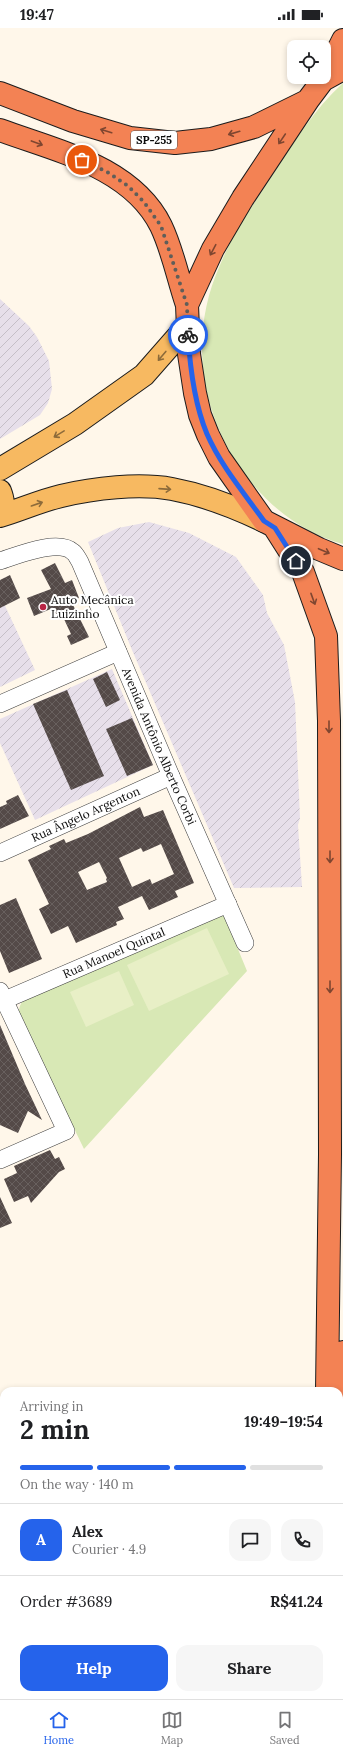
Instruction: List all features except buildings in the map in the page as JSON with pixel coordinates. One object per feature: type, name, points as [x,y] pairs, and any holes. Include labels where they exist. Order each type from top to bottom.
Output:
[{"type":"highway","points":[[331,64],[343,40]]},
{"type":"highway","name":"SP-255","points":[[331,76],[343,69]]},
{"type":"highway","name":"SP-255","points":[[187,315],[213,249],[243,198],[320,84]]},
{"type":"highway","name":"SP-255","points":[[0,93],[73,120],[130,138],[175,142],[211,139],[254,127],[308,100]]},
{"type":"highway","name":"SP-255","points":[[0,130],[82,160],[109,173],[128,186],[144,202],[161,226],[187,315],[189,354],[200,415],[219,458],[269,525],[343,559]]},
{"type":"highway","points":[[269,525],[303,572],[326,636],[329,721],[330,1130],[327,1387]]},
{"type":"highway","points":[[341,1387],[343,1352]]},
{"type":"main road","points":[[0,469],[75,424],[144,375],[187,315]]},
{"type":"main road","points":[[0,516],[60,496],[103,489],[139,487],[172,489],[241,510],[269,525]]},
{"type":"main road","points":[[0,491],[3,498],[3,505],[0,511]]},
{"type":"street","name":"Avenida Antônio Alberto Corbi","points":[[0,561],[37,548],[59,547],[72,551],[80,562],[171,776],[245,943]]},
{"type":"street","points":[[0,704],[118,652]]},
{"type":"street","name":"Rua Ângelo Argenton","points":[[0,853],[171,776]]},
{"type":"street","name":"Rua Manoel Quintal","points":[[1,998],[228,904]]},
{"type":"street","points":[[0,1160],[66,1130],[1,998]]},
{"type":"shaded area","points":[[0,299],[29,326],[37,337],[49,361],[52,389],[48,403],[40,415],[0,439]]},
{"type":"shaded area","points":[[149,522],[189,533],[236,557],[263,595],[267,613],[284,645],[295,702],[300,818],[298,825],[302,887],[234,888],[132,650],[88,542],[118,528]]},
{"type":"shaded area","points":[[0,595],[35,670],[0,687]]},
{"type":"shaded area","points":[[112,669],[153,765],[35,820],[0,743],[0,719]]},
{"type":"green space","points":[[343,83],[343,544],[314,533],[289,518],[266,499],[246,476],[230,452],[218,427],[209,401],[204,374],[202,347],[204,319],[210,292],[225,253],[237,230],[304,127],[332,93]]},
{"type":"green space","points":[[223,913],[247,971],[84,1149],[20,1017],[19,1010],[21,1004],[24,1000]]},
{"type":"green space","points":[[207,928],[229,974],[149,1011],[127,965]]},
{"type":"green space","points":[[119,971],[134,1005],[86,1027],[70,992]]},
{"type":"way so far","points":[[82,160],[109,173],[128,186],[144,202],[161,226],[187,305],[188,335]]},
{"type":"place","name":"Auto Mecânica Luizinho","points":[[43,607]]},
{"type":"route","points":[[188,335],[189,354],[195,393],[200,415],[208,435],[219,458],[264,521],[275,528],[296,561]]}]
